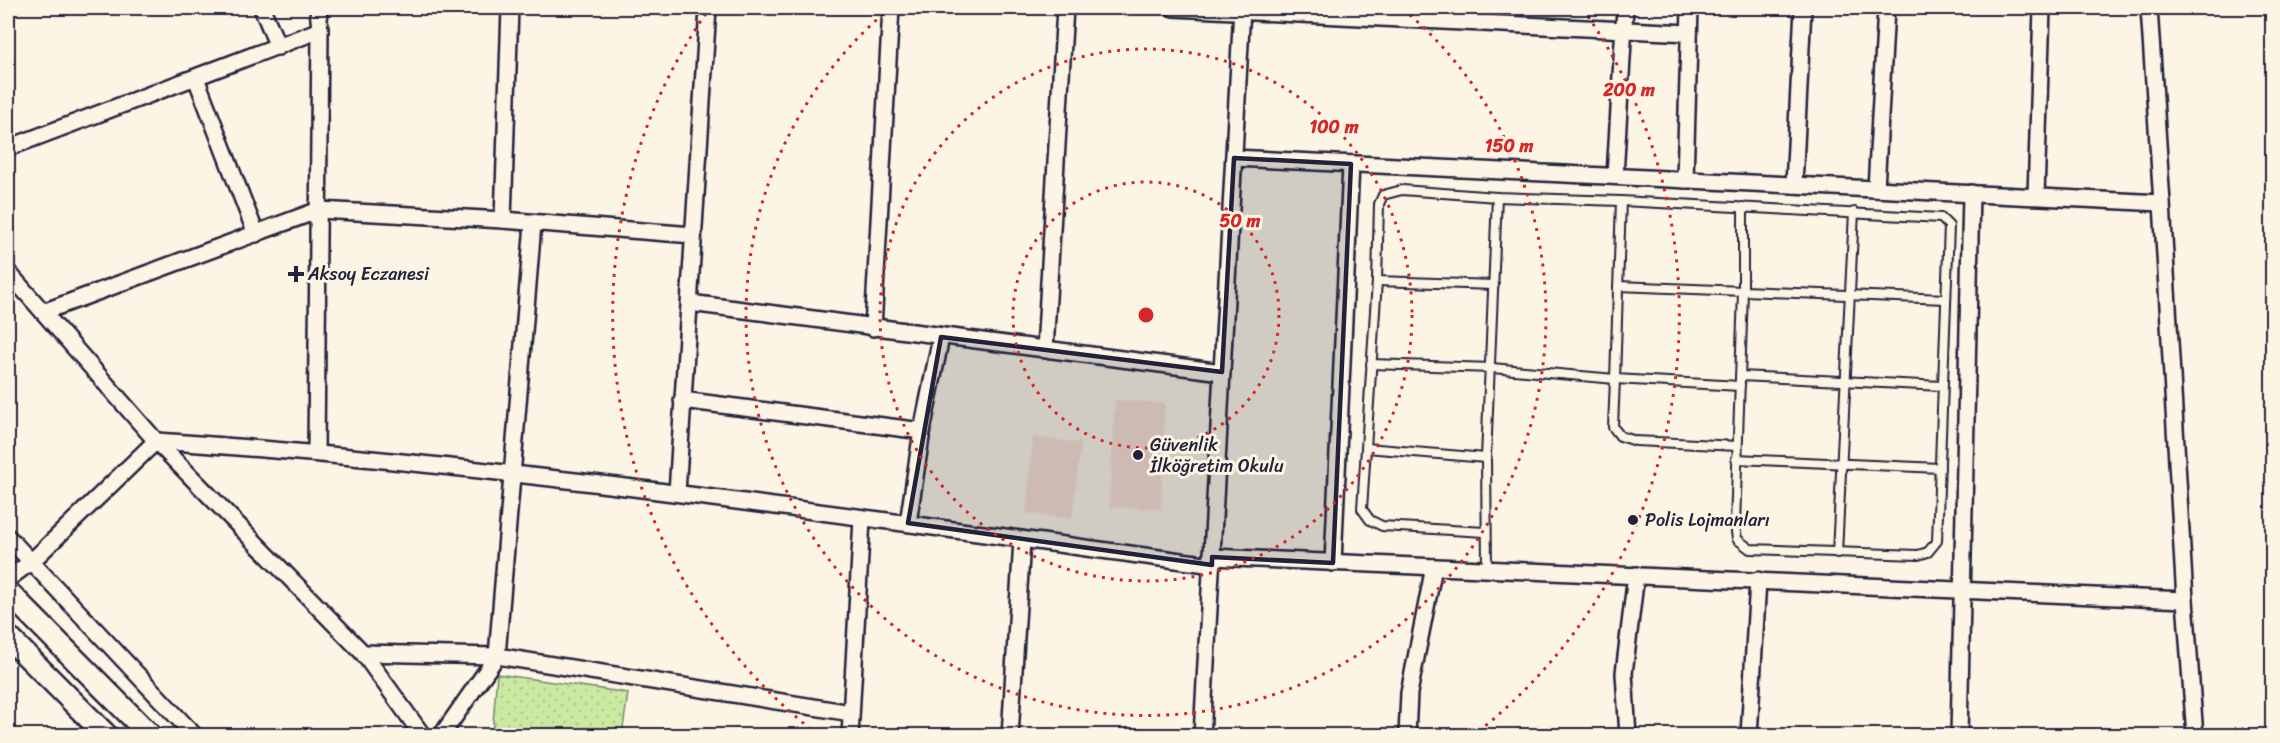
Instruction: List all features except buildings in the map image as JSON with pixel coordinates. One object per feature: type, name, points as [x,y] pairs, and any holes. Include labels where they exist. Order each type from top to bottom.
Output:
[{"type":"main road","points":[[8,592],[151,735]]},
{"type":"main road","points":[[8,637],[107,735]]},
{"type":"street","points":[[262,8],[278,47]]},
{"type":"street","points":[[316,452],[320,30],[318,8]]},
{"type":"street","points":[[503,220],[510,8]]},
{"type":"street","points":[[677,493],[708,8]]},
{"type":"street","points":[[873,328],[891,8]]},
{"type":"street","points":[[1046,350],[1065,8]]},
{"type":"street","points":[[1173,8],[1365,13],[1689,33]]},
{"type":"street","points":[[1615,176],[1625,8]]},
{"type":"street","points":[[1684,180],[1690,8]]},
{"type":"street","points":[[1794,185],[1803,8]]},
{"type":"street","points":[[1876,189],[1886,8]]},
{"type":"street","points":[[2036,196],[2042,8]]},
{"type":"street","points":[[2149,8],[2195,735]]},
{"type":"street","points":[[1202,735],[1242,9]]},
{"type":"street","points":[[8,147],[320,30]]},
{"type":"street","points":[[196,78],[256,234]]},
{"type":"street","points":[[1234,158],[2162,203]]},
{"type":"street","points":[[1333,563],[1351,164]]},
{"type":"street","points":[[1959,735],[1971,193]]},
{"type":"street","points":[[43,312],[319,210],[503,220],[693,235]]},
{"type":"street","points":[[441,735],[497,656],[533,224]]},
{"type":"street","points":[[8,272],[156,441],[363,653],[423,735]]},
{"type":"street","points":[[690,303],[1222,372]]},
{"type":"street","points":[[908,524],[922,431],[941,337]]},
{"type":"street","points":[[682,400],[922,431]]},
{"type":"street","points":[[8,579],[31,562],[156,441],[316,452],[511,472],[1022,540],[1212,561],[1333,563],[1963,588],[2185,600]]},
{"type":"street","points":[[850,735],[862,519]]},
{"type":"street","points":[[8,537],[195,735]]},
{"type":"street","points":[[1010,735],[1022,540]]},
{"type":"street","points":[[1407,735],[1410,693],[1434,567]]},
{"type":"street","points":[[1628,735],[1623,673],[1636,576]]},
{"type":"street","points":[[1749,735],[1758,580]]},
{"type":"street","points":[[363,653],[497,656],[851,713]]},
{"type":"lane","points":[[1485,532],[1382,526],[1370,520],[1362,509],[1377,281],[1379,204],[1383,195],[1402,190],[1497,197],[1622,201],[1854,212],[1941,218],[1949,226],[1937,542],[1928,552],[1918,555],[1837,554],[1750,549],[1737,539],[1735,525],[1736,459],[1743,292],[1743,207]]},
{"type":"lane","points":[[1487,569],[1486,458],[1492,368],[1497,197]]},
{"type":"lane","points":[[1622,201],[1613,427],[1620,436],[1636,441],[1737,446]]},
{"type":"lane","points":[[1837,554],[1854,212]]},
{"type":"lane","points":[[1377,281],[1494,285]]},
{"type":"lane","points":[[1618,286],[1946,299]]},
{"type":"lane","points":[[1371,364],[1492,368],[1615,380],[1740,386]]},
{"type":"lane","points":[[1740,376],[1942,386]]},
{"type":"lane","points":[[1366,448],[1486,458]]},
{"type":"lane","points":[[1736,459],[1941,468]]},
{"type":"highlighted area","points":[[1234,158],[1351,164],[1333,563],[1212,557],[1212,565],[908,523],[941,337],[1222,372]]},
{"type":"shaded area","name":"Güvenlik İlköğretim Okulu","points":[[1115,400],[1165,403],[1161,509],[1109,507]]},
{"type":"shaded area","points":[[1033,437],[1081,443],[1072,519],[1026,513]]},
{"type":"green space","points":[[497,674],[628,693],[622,735],[492,735]]},
{"type":"place","name":"Aksoy Eczanesi","points":[[296,274]]},
{"type":"place","name":"Güvenlik İlköğretim Okulu","points":[[1138,455]]},
{"type":"place","name":"Polis Lojmanları","points":[[1633,520]]}]
